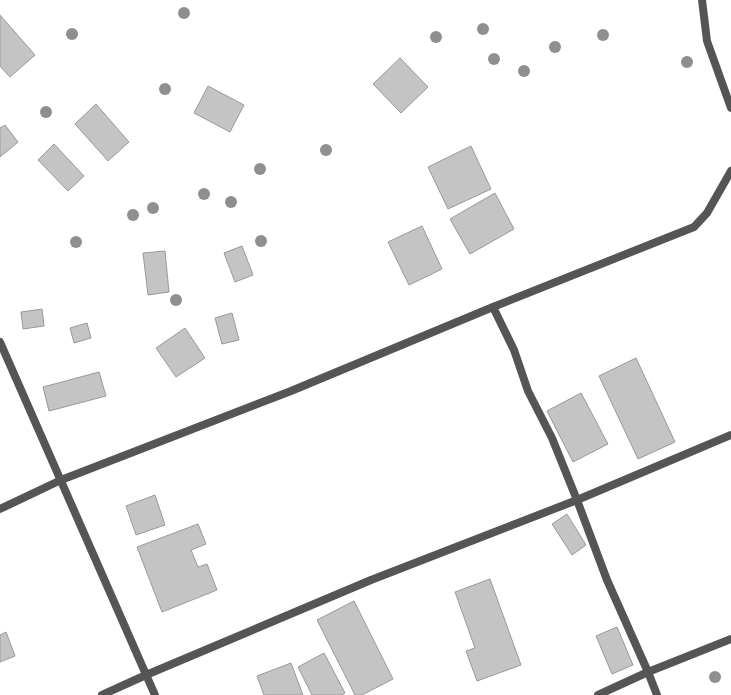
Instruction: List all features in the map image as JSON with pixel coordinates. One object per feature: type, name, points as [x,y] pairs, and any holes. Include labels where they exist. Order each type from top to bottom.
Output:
[{"type":"street","points":[[702,0],[707,41],[731,108]]},
{"type":"street","points":[[0,509],[61,480],[291,391],[493,307],[694,227],[707,213],[731,171]]},
{"type":"street","points":[[493,307],[514,350],[528,391],[552,438],[607,580],[657,695]]},
{"type":"street","points":[[0,342],[155,695]]},
{"type":"street","points":[[102,695],[371,580],[577,500],[731,435]]},
{"type":"street","points":[[598,695],[648,672],[731,639]]},
{"type":"building","points":[[0,15],[35,55],[10,77],[0,66]]},
{"type":"building","points":[[400,58],[428,87],[401,113],[373,84]]},
{"type":"building","points":[[208,86],[244,105],[230,132],[194,113]]},
{"type":"building","points":[[96,104],[129,142],[108,161],[75,124]]},
{"type":"building","points":[[5,125],[18,142],[0,157],[0,128]]},
{"type":"building","points":[[54,144],[84,176],[68,191],[38,160]]},
{"type":"building","points":[[471,146],[491,189],[448,209],[428,167]]},
{"type":"building","points":[[495,193],[514,229],[470,254],[450,219]]},
{"type":"building","points":[[422,226],[442,269],[409,285],[388,242]]},
{"type":"building","points":[[242,246],[253,275],[235,282],[224,253]]},
{"type":"building","points":[[165,251],[169,292],[148,295],[143,253]]},
{"type":"building","points":[[42,309],[44,326],[23,329],[21,312]]},
{"type":"building","points":[[232,313],[239,340],[222,344],[215,318]]},
{"type":"building","points":[[87,323],[91,338],[74,343],[70,328]]},
{"type":"building","points":[[185,328],[205,358],[176,377],[156,348]]},
{"type":"building","points":[[636,358],[675,442],[638,459],[599,376]]},
{"type":"building","points":[[99,372],[106,396],[49,411],[43,387]]},
{"type":"building","points":[[581,393],[608,444],[573,462],[547,411]]},
{"type":"building","points":[[155,495],[165,525],[136,535],[126,506]]},
{"type":"building","points":[[567,514],[586,545],[572,555],[552,524]]},
{"type":"building","points":[[198,524],[206,544],[191,550],[198,567],[207,564],[217,590],[162,612],[137,547]]},
{"type":"building","points":[[490,579],[521,665],[477,681],[466,651],[475,648],[455,592]]},
{"type":"building","points":[[354,601],[393,679],[362,695],[355,695],[317,620]]},
{"type":"building","points":[[617,627],[633,665],[612,674],[596,636]]},
{"type":"building","points":[[6,632],[15,656],[0,662],[0,635]]},
{"type":"building","points":[[324,653],[345,693],[342,695],[312,695],[298,667]]},
{"type":"building","points":[[291,663],[303,695],[264,695],[257,676]]}]
